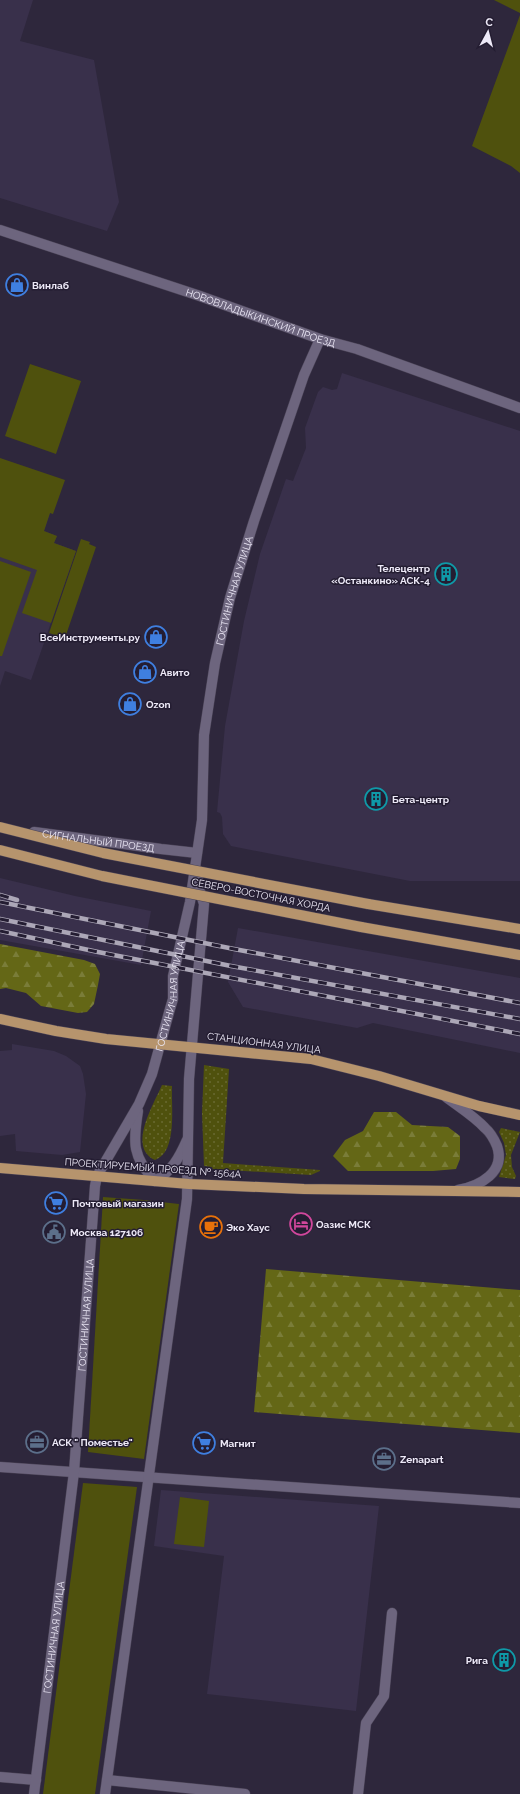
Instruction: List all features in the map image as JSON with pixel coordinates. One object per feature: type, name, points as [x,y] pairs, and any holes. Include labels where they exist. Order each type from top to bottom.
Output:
[{"type":"main road","name":"СЕВЕРО-ВОСТОЧНАЯ ХОРДА","points":[[0,827],[103,853],[368,904],[520,929]]},
{"type":"main road","name":"СЕВЕРО-ВОСТОЧНАЯ ХОРДА","points":[[0,850],[102,876],[361,927],[520,955]]},
{"type":"main road","name":"СТАНЦИОННАЯ УЛИЦА","points":[[0,1019],[56,1031],[106,1039],[311,1059],[379,1076],[446,1097],[520,1115]]},
{"type":"main road","name":"ПРОЕКТИРУЕМЫЙ ПРОЕЗД № 1564А","points":[[0,1168],[188,1184],[304,1189],[520,1192]]},
{"type":"street","name":"НОВОВЛАДЫКИНСКИЙ ПРОЕЗД","points":[[0,230],[198,295],[520,408]]},
{"type":"street","name":"ГОСТИНИЧНАЯ УЛИЦА","points":[[34,1794],[74,1472],[97,1176],[140,1104],[152,1074],[173,999],[173,976],[190,902],[202,820],[204,735],[215,663],[230,598],[254,521],[304,375],[320,339]]},
{"type":"street","name":"СИГНАЛЬНЫЙ ПРОЕЗД","points":[[0,827],[197,853]]},
{"type":"street","name":"ГОСТИНИЧНАЯ УЛИЦА","points":[[105,1794],[188,1184],[188,1091],[204,904],[198,885],[197,853]]},
{"type":"street","points":[[446,1097],[485,1128],[494,1140],[499,1157],[493,1174],[486,1179],[471,1186],[448,1192]]},
{"type":"street","points":[[140,1104],[134,1133],[135,1149],[140,1163],[155,1181],[171,1169],[180,1156],[188,1136]]},
{"type":"street","points":[[0,1467],[520,1503]]},
{"type":"street","points":[[358,1794],[366,1723],[384,1696],[392,1613]]},
{"type":"street","points":[[0,1777],[36,1780]]},
{"type":"street","points":[[107,1780],[245,1794]]},
{"type":"shaded area","points":[[0,0],[33,0],[20,41],[94,60],[119,202],[107,231],[0,198]]},
{"type":"shaded area","points":[[494,0],[520,0],[520,13]]},
{"type":"shaded area","points":[[520,15],[520,173],[511,166],[472,146]]},
{"type":"shaded area","points":[[30,364],[81,381],[56,454],[5,436]]},
{"type":"shaded area","points":[[342,373],[520,431],[520,881],[410,881],[231,846],[223,834],[222,817],[220,813],[217,812],[225,726],[244,621],[260,554],[286,479],[293,481],[306,448],[305,428],[318,392],[323,387],[332,390],[337,389]]},
{"type":"shaded area","points":[[0,458],[65,480],[53,514],[50,513],[44,531],[57,536],[54,543],[76,551],[51,623],[22,613],[37,570],[0,557]]},
{"type":"shaded area","points":[[0,496],[50,513],[44,531],[57,536],[54,543],[76,551],[31,680],[5,671],[0,686]]},
{"type":"shaded area","points":[[81,539],[90,542],[89,544],[96,547],[65,638],[49,633]]},
{"type":"shaded area","points":[[0,561],[31,572],[2,656],[0,656]]},
{"type":"shaded area","points":[[0,878],[75,896],[151,911],[141,965],[0,940]]},
{"type":"shaded area","points":[[238,928],[520,978],[520,1053],[373,1023],[357,1028],[243,1007],[228,982]]},
{"type":"shaded area","points":[[12,1044],[54,1051],[66,1056],[80,1066],[83,1074],[86,1094],[80,1152],[62,1155],[16,1151],[15,1134],[0,1136],[0,1051],[12,1050]]},
{"type":"shaded area","points":[[204,1065],[229,1069],[223,1163],[320,1171],[311,1175],[213,1169],[212,1167],[204,1166],[202,1113]]},
{"type":"shaded area","points":[[162,1085],[172,1086],[172,1128],[167,1148],[162,1155],[155,1160],[147,1154],[143,1145],[143,1136],[149,1114]]},
{"type":"shaded area","points":[[501,1128],[520,1132],[511,1155],[512,1167],[516,1176],[515,1179],[499,1177],[506,1155],[504,1143],[499,1132]]},
{"type":"shaded area","points":[[103,1197],[179,1204],[144,1459],[88,1452]]},
{"type":"shaded area","points":[[83,1483],[137,1487],[95,1794],[43,1794]]},
{"type":"shaded area","points":[[161,1490],[379,1506],[356,1711],[207,1694],[224,1556],[154,1546]]},
{"type":"shaded area","points":[[180,1497],[209,1501],[204,1547],[174,1544]]},
{"type":"green space","points":[[0,944],[84,960],[95,964],[100,974],[94,1004],[87,1012],[78,1013],[41,1006],[26,993],[6,988],[0,989]]},
{"type":"green space","points":[[374,1112],[396,1112],[412,1125],[448,1127],[460,1136],[460,1159],[456,1169],[433,1171],[348,1171],[333,1156],[345,1140],[363,1131]]},
{"type":"green space","points":[[266,1269],[520,1290],[520,1433],[254,1412]]},
{"type":"railway","points":[[0,895],[17,900]]},
{"type":"railway","points":[[0,902],[234,949],[520,1003]]},
{"type":"railway","points":[[0,919],[231,966],[520,1019]]},
{"type":"railway","points":[[0,931],[98,952],[520,1034]]},
{"type":"place","name":"Винлаб","points":[[17,285]]},
{"type":"place","name":"Телецентр «Останкино» АСК-4","points":[[446,574]]},
{"type":"place","name":"ВсеИнструменты.ру","points":[[156,637]]},
{"type":"place","name":"Авито","points":[[145,672]]},
{"type":"place","name":"Ozon","points":[[130,704]]},
{"type":"place","name":"Бета-центр","points":[[376,799]]},
{"type":"place","name":"Почтовый магазин","points":[[56,1203]]},
{"type":"place","name":"Оазис МСК","points":[[301,1224]]},
{"type":"place","name":"Эко Хаус","points":[[211,1227]]},
{"type":"place","name":"Москва 127106","points":[[54,1232]]},
{"type":"place","name":"АСК \" Поместье\"","points":[[37,1442]]},
{"type":"place","name":"Магнит","points":[[204,1443]]},
{"type":"place","name":"Zenapart","points":[[384,1459]]},
{"type":"place","name":"Рига","points":[[504,1660]]}]
